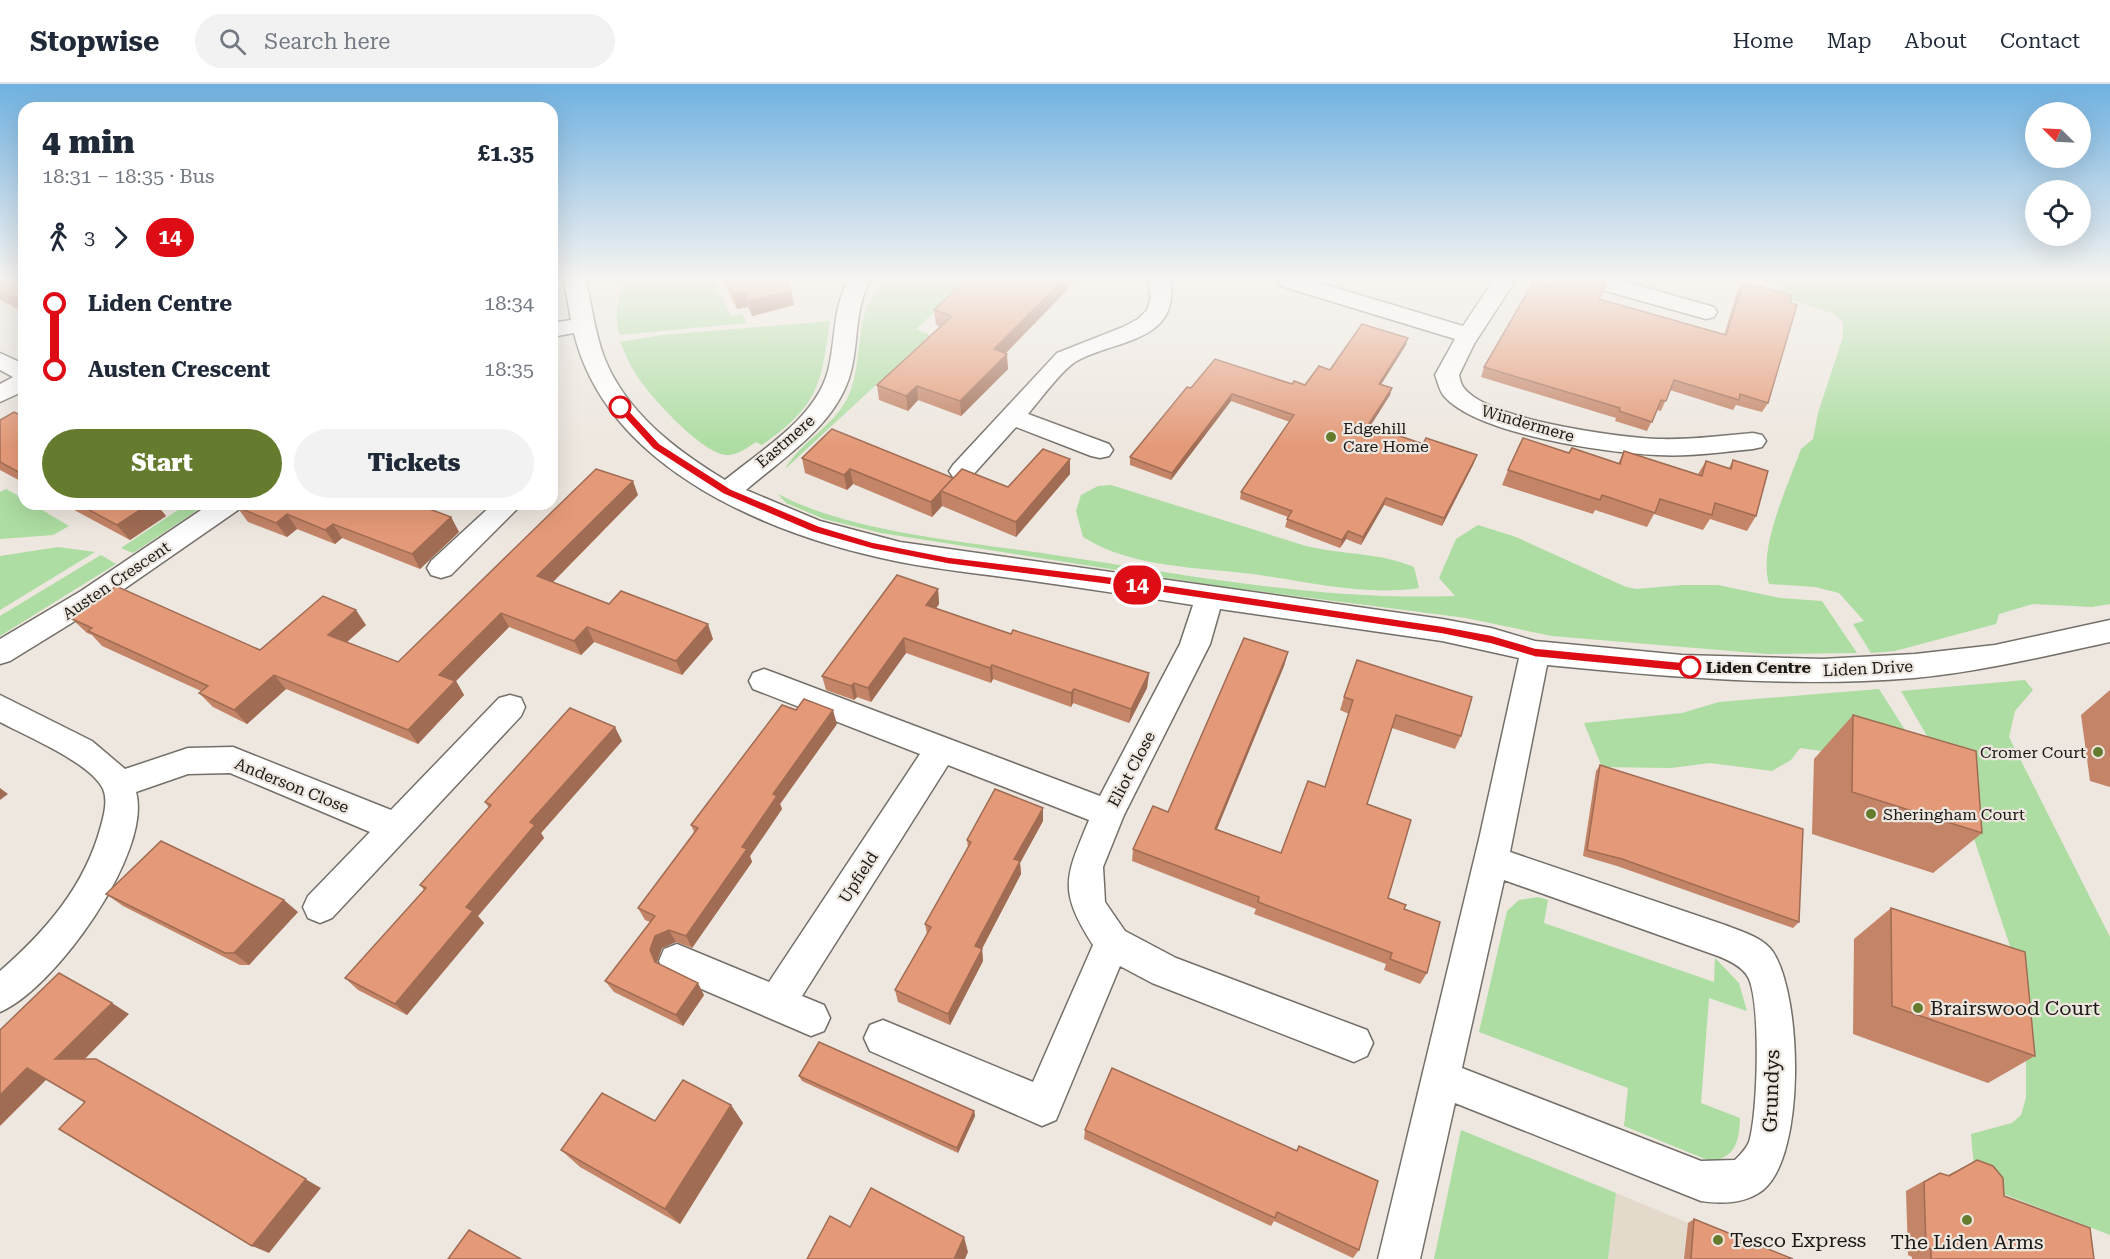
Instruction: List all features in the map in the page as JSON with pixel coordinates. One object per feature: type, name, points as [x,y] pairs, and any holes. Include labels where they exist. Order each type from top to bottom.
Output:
[{"type":"street","name":"Liden Drive","points":[[586,336],[594,361],[616,401],[630,420],[657,447],[727,492],[816,529],[900,552],[1442,630],[1491,639],[1535,652],[1710,668],[1873,670],[1995,656],[2110,631]]},
{"type":"street","name":"Eastmere","points":[[727,492],[806,426],[833,391],[840,373],[843,336]]},
{"type":"street","points":[[962,471],[1065,358],[1083,348],[1118,336]]},
{"type":"street","name":"Windermere","points":[[1470,336],[1456,353],[1446,376],[1456,396],[1471,406],[1518,423],[1588,439],[1655,447],[1753,441]]},
{"type":"street","points":[[0,360],[18,370]]},
{"type":"street","points":[[0,394],[18,384]]},
{"type":"street","points":[[1011,416],[1100,450]]},
{"type":"street","points":[[1687,424],[1700,446]]},
{"type":"street","name":"Austen Crescent","points":[[0,653],[91,598],[220,510]]},
{"type":"street","points":[[441,568],[503,510]]},
{"type":"street","name":"Eliot Close","points":[[1210,596],[1195,644],[1108,813],[1086,867],[1088,906],[1112,943],[1165,971],[1354,1043]]},
{"type":"street","points":[[1399,1259],[1491,861],[1535,652]]},
{"type":"street","points":[[764,681],[1108,813]]},
{"type":"street","points":[[0,707],[80,750],[107,771],[119,785],[122,803],[112,843],[96,883],[69,928],[0,994]]},
{"type":"street","points":[[320,907],[510,707]]},
{"type":"street","name":"Upfield","points":[[777,1003],[940,750]]},
{"type":"street","name":"Anderson Close","points":[[119,785],[166,766],[210,756],[233,760],[396,827]]},
{"type":"street","name":"Grundys","points":[[1442,1079],[1701,1181],[1726,1184],[1739,1182],[1760,1165],[1768,1147],[1774,1015],[1768,981],[1760,963],[1744,950],[1725,942],[1491,861]]},
{"type":"street","points":[[883,1038],[1042,1106],[1112,943]]},
{"type":"street","points":[[677,961],[811,1018]]},
{"type":"shaded area","points":[[1616,1193],[1708,1231],[1776,1259],[1608,1259]]},
{"type":"green space","points":[[658,336],[828,336],[820,378],[806,405],[781,431],[762,445],[756,442],[731,455],[716,452],[704,445],[678,423],[637,376],[620,342]]},
{"type":"green space","points":[[860,336],[929,336],[785,469],[799,451],[841,409],[852,387]]},
{"type":"green space","points":[[2110,336],[2110,604],[2092,607],[2033,604],[1999,614],[1996,624],[1895,651],[1871,653],[1853,624],[1864,621],[1839,593],[1815,587],[1769,584],[1768,552],[1776,516],[1801,449],[1813,439],[1818,413],[1843,337]]},
{"type":"green space","points":[[1111,485],[1306,546],[1401,562],[1414,567],[1419,588],[1359,590],[1339,588],[1260,575],[1169,565],[1124,555],[1083,537],[1076,511],[1081,495],[1098,486]]},
{"type":"green space","points":[[6,489],[18,496],[18,510],[42,510],[69,526],[53,535],[0,539],[0,492]]},
{"type":"green space","points":[[778,494],[839,518],[909,534],[1250,584],[1352,594],[1455,596],[1439,578],[1456,539],[1478,525],[1516,537],[1626,587],[1637,589],[1718,585],[1780,598],[1822,601],[1857,653],[1767,654],[1552,636],[1466,618],[1225,587],[881,533],[824,519],[786,503]]},
{"type":"green space","points":[[178,510],[198,510],[133,553],[121,548]]},
{"type":"green space","points":[[58,547],[95,552],[0,610],[0,556]]},
{"type":"green space","points":[[101,555],[116,564],[0,636],[0,616]]},
{"type":"green space","points":[[2025,680],[2033,690],[2015,711],[2009,737],[2110,937],[2110,1235],[1993,1190],[1974,1168],[1971,1134],[2012,1123],[2021,1115],[2026,1098],[2026,1019],[2017,967],[1957,788],[1901,691]]},
{"type":"green space","points":[[1879,689],[1928,766],[1800,748],[1791,760],[1772,771],[1710,763],[1671,768],[1602,767],[1584,723],[1682,713],[1719,702]]},
{"type":"green space","points":[[1538,897],[1548,900],[1544,923],[1714,982],[1715,958],[1739,983],[1747,1011],[1709,998],[1701,1103],[1740,1118],[1737,1141],[1726,1156],[1710,1161],[1624,1126],[1628,1088],[1479,1032],[1507,911],[1519,900]]},
{"type":"green space","points":[[1461,1130],[1616,1193],[1608,1259],[1434,1259]]},
{"type":"building","points":[[930,336],[1007,336],[994,349],[1007,354],[960,401],[917,386],[906,396],[877,385]]},
{"type":"building","name":"Edgehill Care Home","points":[[1354,336],[1401,336],[1408,338],[1379,384],[1392,388],[1368,425],[1423,444],[1426,438],[1477,455],[1444,518],[1386,498],[1363,537],[1348,531],[1342,540],[1287,519],[1292,511],[1241,492],[1294,415],[1232,394],[1172,473],[1130,457],[1187,387],[1191,388],[1215,359],[1292,384],[1294,381],[1305,385],[1319,366],[1330,370]]},
{"type":"building","points":[[1502,336],[1788,336],[1768,403],[1740,394],[1739,400],[1674,380],[1666,401],[1661,400],[1652,422],[1619,411],[1620,408],[1484,367]]},
{"type":"building","points":[[14,412],[18,414],[18,472],[0,462],[0,420]]},
{"type":"building","points":[[832,429],[953,478],[931,502],[850,469],[844,475],[802,458]]},
{"type":"building","points":[[1523,438],[1569,453],[1572,448],[1620,464],[1624,451],[1702,476],[1706,461],[1731,469],[1733,460],[1768,471],[1756,516],[1715,503],[1712,515],[1660,499],[1655,513],[1602,495],[1600,500],[1508,470]]},
{"type":"building","points":[[1043,449],[1070,459],[1016,522],[941,491],[962,469],[1008,487]]},
{"type":"building","points":[[596,469],[633,481],[537,576],[609,604],[621,591],[708,624],[676,661],[587,627],[574,641],[501,613],[439,675],[455,681],[408,730],[274,675],[234,710],[199,693],[208,686],[88,631],[92,628],[72,619],[116,586],[260,650],[323,596],[356,610],[328,635],[398,662],[554,510],[558,510],[558,506]]},
{"type":"building","points":[[89,510],[140,510],[117,525]]},
{"type":"building","points":[[244,510],[432,510],[451,517],[412,554],[333,524],[325,530],[287,514],[276,523]]},
{"type":"building","points":[[897,575],[938,589],[926,605],[1011,634],[1013,630],[1149,673],[1131,709],[1074,689],[1071,693],[992,665],[990,668],[904,638],[868,688],[854,683],[851,686],[822,676]]},
{"type":"building","points":[[1244,638],[1288,652],[1215,829],[1281,853],[1308,781],[1325,787],[1353,700],[1344,697],[1357,660],[1472,697],[1461,736],[1396,715],[1367,804],[1411,820],[1388,898],[1406,905],[1404,909],[1440,922],[1427,973],[1390,959],[1392,953],[1258,902],[1259,897],[1133,849],[1153,806],[1168,812]]},
{"type":"building","points":[[804,699],[833,710],[773,794],[777,796],[742,847],[747,849],[686,936],[669,930],[655,936],[650,950],[655,962],[698,983],[676,1015],[605,981],[655,916],[638,908],[698,828],[691,825],[782,705],[796,710]]},
{"type":"building","points":[[570,708],[615,727],[530,822],[535,825],[466,907],[473,911],[395,1004],[345,978],[426,888],[420,885],[491,805],[485,802]]},
{"type":"building","points":[[1853,715],[1976,751],[1982,833],[1852,792]]},
{"type":"building","points":[[1600,765],[1803,829],[1799,922],[1622,859],[1587,850]]},
{"type":"building","points":[[995,789],[1043,808],[1014,859],[1020,861],[975,946],[982,949],[948,1014],[895,990],[931,927],[925,924],[971,842],[967,840]]},
{"type":"building","points":[[161,841],[284,900],[234,953],[225,953],[106,894]]},
{"type":"building","points":[[1891,908],[2025,952],[2035,1056],[1892,1006]]},
{"type":"building","points":[[59,973],[112,1003],[55,1059],[96,1059],[306,1179],[252,1246],[59,1129],[85,1102],[27,1068],[0,1095],[0,1030]]},
{"type":"building","points":[[819,1042],[974,1111],[957,1148],[799,1076]]},
{"type":"building","points":[[1112,1068],[1297,1151],[1299,1146],[1378,1181],[1359,1250],[1277,1212],[1275,1218],[1085,1130]]},
{"type":"building","points":[[683,1080],[731,1105],[665,1209],[561,1150],[602,1093],[655,1121]]},
{"type":"building","name":"The Liden Arms","points":[[1977,1160],[1993,1166],[2003,1178],[2004,1196],[2090,1228],[2094,1259],[1931,1259],[1931,1249],[1926,1247],[1924,1182],[1940,1173],[1949,1176]]},
{"type":"building","points":[[871,1188],[964,1237],[954,1259],[807,1259],[830,1216],[850,1227]]},
{"type":"building","points":[[1694,1219],[1793,1259],[1691,1259]]},
{"type":"building","points":[[469,1230],[521,1259],[448,1259]]},
{"type":"bus line","name":"14","points":[[620,407],[657,447],[727,492],[816,529],[872,546],[948,560],[1104,580],[1442,630],[1491,639],[1535,652],[1690,667]]},
{"type":"place","name":"Edgehill Care Home","points":[[1331,437]]},
{"type":"place","name":"Liden Centre","points":[[1690,667]]},
{"type":"place","name":"Cromer Court","points":[[2098,752]]},
{"type":"place","name":"Sheringham Court","points":[[1871,814]]},
{"type":"place","name":"Brairswood Court","points":[[1918,1008]]},
{"type":"place","name":"The Liden Arms","points":[[1967,1220]]},
{"type":"place","name":"Tesco Express","points":[[1718,1240]]}]
